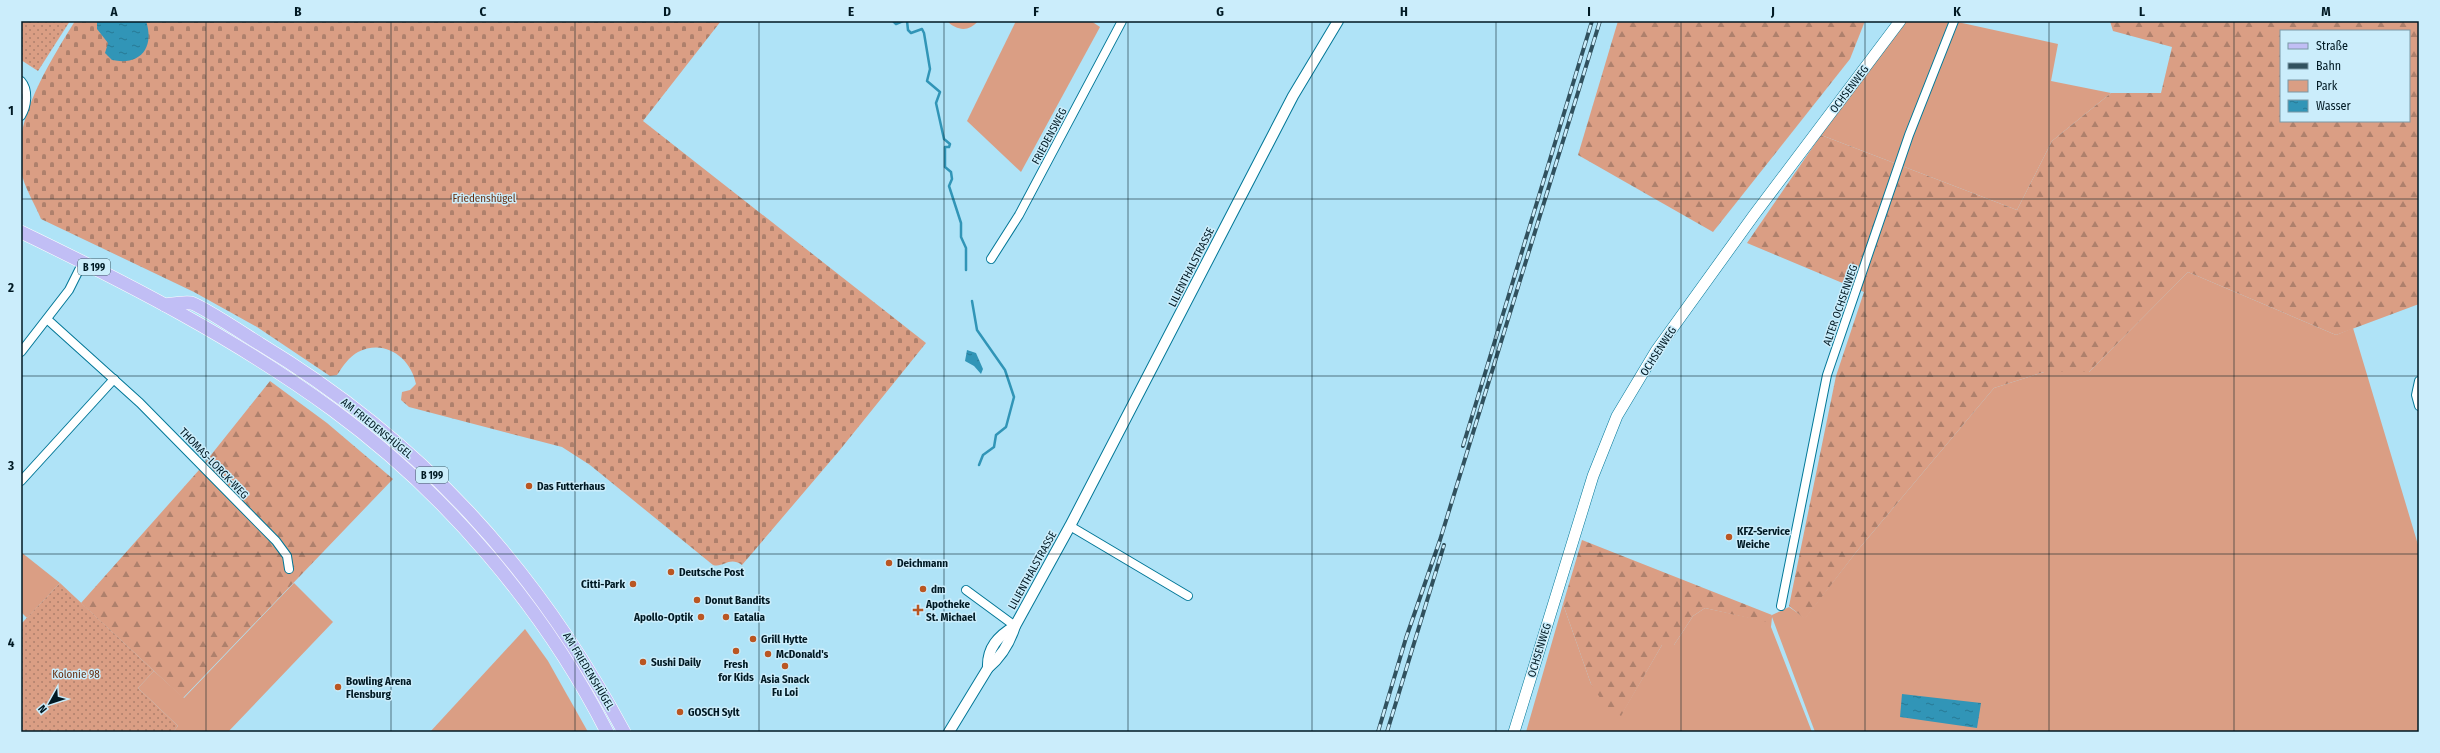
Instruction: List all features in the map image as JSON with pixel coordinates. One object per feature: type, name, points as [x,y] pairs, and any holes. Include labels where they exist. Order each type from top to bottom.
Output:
[{"type":"main road","name":"OCHSENWEG","points":[[1514,732],[1593,476],[1617,416],[1656,351],[1754,215],[1900,21]]},
{"type":"main road","name":"AM FRIEDENSHÜGEL","points":[[21,232],[83,262],[165,305],[272,368],[334,411],[374,444],[434,498],[459,523],[530,608],[582,686],[607,732]]},
{"type":"main road","name":"AM FRIEDENSHÜGEL","points":[[165,305],[192,302],[291,363],[373,422],[411,454],[476,519],[543,600],[576,648],[624,732]]},
{"type":"street","name":"FRIEDENSWEG","points":[[991,259],[1019,215],[1122,21]]},
{"type":"street","name":"ALTER OCHSENWEG","points":[[1781,606],[1828,375],[1909,134],[1954,21]]},
{"type":"street","name":"LILIENTHALSTRASSE","points":[[949,732],[988,668],[988,655],[1002,633],[1014,626],[1070,526],[1293,96],[1334,22]]},
{"type":"street","points":[[21,81],[24,85],[27,99],[21,116]]},
{"type":"street","points":[[21,352],[48,320],[69,290],[83,262]]},
{"type":"street","name":"THOMAS-LORCK-WEG","points":[[48,320],[114,379],[276,541],[286,556],[289,569]]},
{"type":"street","points":[[21,481],[114,379]]},
{"type":"street","points":[[2419,381],[2416,395],[2419,406]]},
{"type":"street","name":"LILIENTHALSTRASSE","points":[[1070,526],[1188,596]]},
{"type":"street","points":[[966,590],[1014,626]]},
{"type":"green space","points":[[21,21],[70,21],[38,71],[21,60]]},
{"type":"green space","name":"Friedenshügel","points":[[75,21],[721,21],[643,121],[926,343],[839,451],[742,565],[730,562],[720,565],[713,565],[590,465],[562,447],[409,407],[401,400],[402,392],[410,390],[416,384],[409,366],[395,353],[378,347],[368,348],[352,356],[337,375],[330,376],[257,327],[194,292],[41,219],[22,177],[19,152],[22,132],[27,112],[35,92],[55,54]]},
{"type":"green space","points":[[947,21],[978,21],[971,27],[963,29],[955,27]]},
{"type":"green space","points":[[1016,21],[1091,21],[1100,27],[1021,172],[967,121]]},
{"type":"green space","points":[[1618,21],[1865,21],[1850,59],[1713,232],[1578,155]]},
{"type":"green space","points":[[1906,21],[1953,21],[2058,44],[2051,81],[2111,93],[2052,141],[2017,210],[1821,135]]},
{"type":"green space","points":[[2110,21],[2419,21],[2419,304],[2336,335],[2188,272],[2089,372],[2044,372],[1994,388],[1857,551],[1805,619],[1789,606],[1836,376],[1864,292],[1747,243],[1821,135],[2017,210],[2052,141],[2111,93],[2161,93],[2172,47],[2113,31]]},
{"type":"green space","points":[[2188,272],[2336,335],[2353,328],[2419,548],[2419,732],[1815,732],[1772,617],[1771,627],[1812,732],[1526,732],[1563,604],[1591,684],[1621,715],[1662,645],[1674,645],[1693,616],[1705,608],[1765,621],[1772,615],[1789,607],[1805,618],[1857,551],[1994,388],[2044,372],[2089,372]]},
{"type":"green space","points":[[270,381],[327,423],[393,479],[183,698],[81,603],[199,470]]},
{"type":"green space","points":[[1582,540],[1772,615],[1766,622],[1705,608],[1693,616],[1674,645],[1662,645],[1621,716],[1604,704],[1591,684],[1563,604]]},
{"type":"green space","points":[[21,552],[60,583],[27,618],[21,612]]},
{"type":"green space","name":"Kolonie 98","points":[[60,583],[154,671],[138,688],[178,726],[173,732],[21,732],[21,624]]},
{"type":"green space","points":[[294,583],[333,622],[228,732],[173,732],[178,726],[138,688],[154,671],[184,698]]},
{"type":"green space","points":[[525,629],[548,661],[588,732],[430,732]]},
{"type":"water","points":[[97,21],[146,21],[148,31],[147,47],[143,53],[130,60],[112,60],[105,53],[108,43],[97,29]]},
{"type":"water","points":[[967,350],[976,353],[983,369],[981,374],[974,366],[965,361]]},
{"type":"water","points":[[1902,694],[1981,703],[1977,728],[1900,717]]},
{"type":"waterway","points":[[893,21],[896,24],[903,21]]},
{"type":"waterway","points":[[907,21],[908,30],[911,33],[922,29],[924,33],[930,69],[927,81],[940,92],[936,103],[944,139],[950,144],[949,147],[945,147],[945,167],[951,172],[952,179],[949,186],[961,223],[961,237],[966,248],[966,270]]},
{"type":"waterway","points":[[972,301],[977,330],[1005,370],[1014,397],[1006,427],[996,435],[994,447],[983,455],[979,465]]},
{"type":"railway","points":[[1463,446],[1592,21]]},
{"type":"railway","points":[[1378,732],[1406,638],[1440,540],[1600,21]]},
{"type":"railway","points":[[1387,732],[1444,545]]},
{"type":"place","name":"Das Futterhaus","points":[[529,486]]},
{"type":"place","name":"KFZ-Service Weiche","points":[[1729,537]]},
{"type":"place","name":"Deichmann","points":[[889,563]]},
{"type":"place","name":"Deutsche Post","points":[[671,572]]},
{"type":"place","name":"Citti-Park","points":[[633,584]]},
{"type":"place","name":"dm","points":[[923,589]]},
{"type":"place","name":"Donut Bandits","points":[[697,600]]},
{"type":"place","name":"Apotheke St. Michael","points":[[918,610]]},
{"type":"place","name":"Apollo-Optik","points":[[701,617]]},
{"type":"place","name":"Eatalia","points":[[726,617]]},
{"type":"place","name":"Grill Hytte","points":[[753,639]]},
{"type":"place","name":"Fresh for Kids","points":[[736,651]]},
{"type":"place","name":"McDonald's","points":[[768,654]]},
{"type":"place","name":"Sushi Daily","points":[[643,662]]},
{"type":"place","name":"Asia Snack Fu Loi","points":[[785,666]]},
{"type":"place","name":"Bowling Arena Flensburg","points":[[338,687]]},
{"type":"place","name":"GOSCH Sylt","points":[[680,712]]}]
